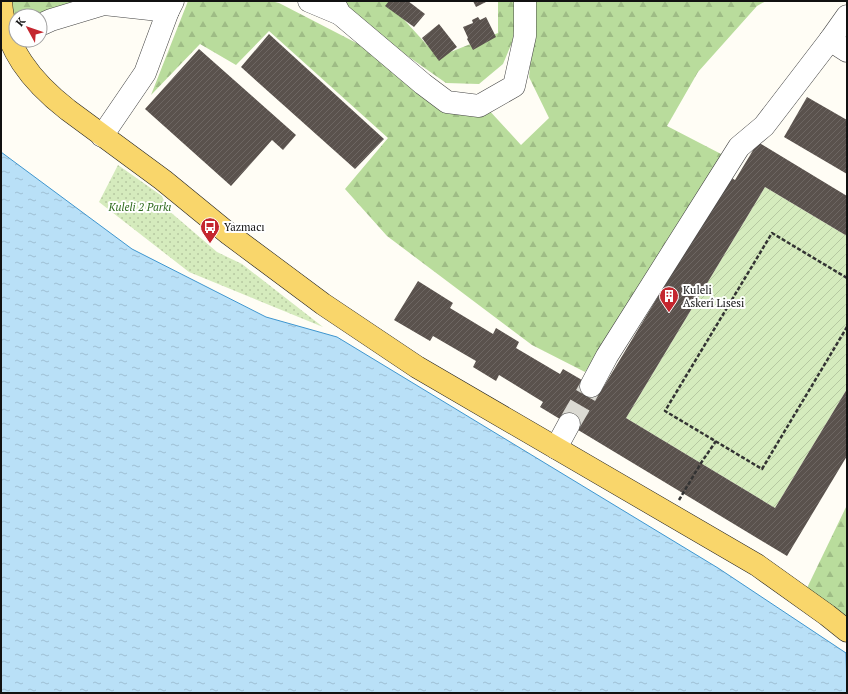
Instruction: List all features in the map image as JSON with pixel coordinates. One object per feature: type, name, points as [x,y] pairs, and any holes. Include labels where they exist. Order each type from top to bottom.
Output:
[{"type":"main road","points":[[1,1],[3,16],[8,26]]},
{"type":"main road","points":[[15,48],[22,64],[42,88],[55,100],[163,180],[229,234],[323,304],[417,367],[756,565],[827,615],[847,631]]},
{"type":"street","points":[[309,1],[336,8],[423,84],[447,102],[479,106],[514,86],[525,36],[525,1]]},
{"type":"street","points":[[48,21],[104,4],[171,6],[145,73],[102,136]]},
{"type":"street","points":[[591,386],[608,356],[739,147],[764,126],[839,45],[847,16]]},
{"type":"street","points":[[556,448],[569,424]]},
{"type":"path","points":[[847,278],[772,233],[665,411],[762,469],[847,328]]},
{"type":"path","points":[[670,515],[716,441]]},
{"type":"green space","points":[[7,1],[79,1],[48,13],[48,8],[9,8]]},
{"type":"green space","points":[[188,1],[271,1],[279,3],[372,51],[450,103],[487,108],[521,145],[549,118],[529,77],[536,1],[766,1],[757,6],[698,72],[667,126],[723,155],[585,372],[532,345],[387,236],[345,189],[388,138],[269,31],[236,65],[200,44],[151,95]]},
{"type":"green space","points":[[325,1],[387,1],[438,57],[498,33],[498,1],[517,1],[513,40],[503,64],[479,84],[446,83]]},
{"type":"green space","name":"Kuleli 2 Parkı","points":[[118,165],[162,196],[168,210],[217,252],[242,264],[323,327],[189,272],[99,202]]},
{"type":"green space","points":[[765,187],[847,236],[847,389],[775,508],[626,418]]},
{"type":"green space","points":[[847,505],[847,621],[807,588]]},
{"type":"water","points":[[1,152],[132,249],[266,317],[337,337],[718,568],[846,653],[847,693],[1,693]]},
{"type":"building","points":[[389,1],[408,1],[425,14],[414,27],[385,6]]},
{"type":"building","points":[[473,1],[488,1],[476,7]]},
{"type":"building","points":[[478,17],[480,20],[486,17],[496,37],[473,50],[463,27],[473,23],[472,20]]},
{"type":"building","points":[[439,24],[457,47],[439,61],[422,38]]},
{"type":"building","points":[[269,34],[384,139],[355,169],[241,67]]},
{"type":"building","points":[[199,49],[296,135],[283,150],[272,140],[231,186],[145,109]]},
{"type":"building","points":[[807,97],[847,120],[847,174],[784,137]]},
{"type":"building","name":"Kuleli Askerî Lisesi","points":[[758,142],[847,196],[847,236],[765,187],[626,418],[775,508],[847,389],[847,456],[787,556],[540,407],[543,402],[499,375],[496,381],[473,367],[476,361],[433,336],[430,341],[394,320],[418,281],[453,303],[450,308],[493,334],[496,328],[519,342],[516,348],[560,374],[563,369],[601,391],[730,177],[735,180]]},
{"type":"tunnel","points":[[569,424],[591,386]]},
{"type":"place","name":"Yazmacı","points":[[210,244]]},
{"type":"place","name":"Kuleli Askerî Lisesi","points":[[669,313]]}]
